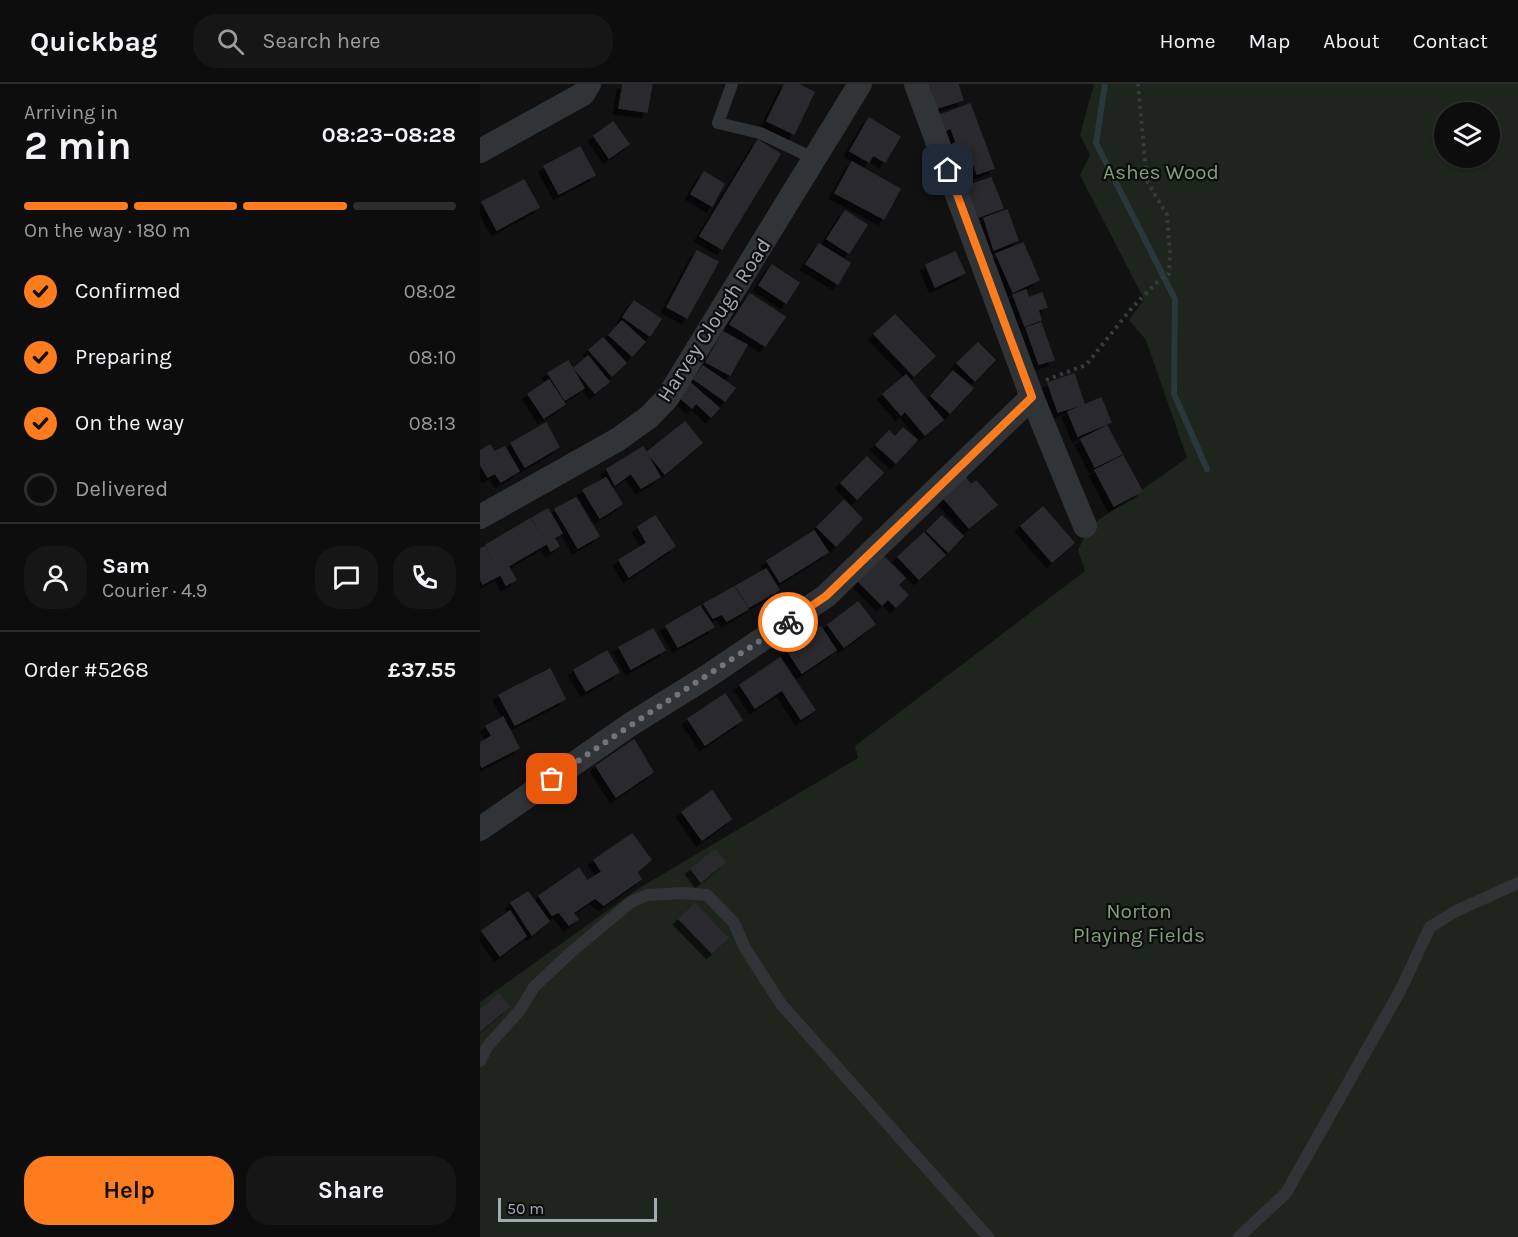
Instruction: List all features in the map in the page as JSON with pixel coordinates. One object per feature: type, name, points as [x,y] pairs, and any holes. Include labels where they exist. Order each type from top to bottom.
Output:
[{"type":"street","points":[[480,151],[583,94],[589,84]]},
{"type":"street","name":"Harvey Clough Road","points":[[480,517],[617,440],[649,417],[668,397],[860,84]]},
{"type":"street","points":[[916,84],[1030,392],[1084,526]]},
{"type":"street","points":[[480,829],[631,724],[708,676],[826,596],[1030,392]]},
{"type":"lane","points":[[732,84],[718,123],[760,133],[815,159]]},
{"type":"lane","points":[[1239,1237],[1286,1193],[1400,992],[1430,927],[1456,910],[1518,883]]},
{"type":"lane","points":[[480,1061],[488,1047],[520,1010],[534,987],[631,902],[647,895],[684,893],[707,896],[734,922],[745,948],[781,1004],[988,1237]]},
{"type":"path","points":[[1030,392],[1086,364],[1131,309],[1159,280],[1169,274],[1167,215],[1147,181],[1137,84]]},
{"type":"green space","name":"Norton Playing Fields","points":[[1094,84],[1518,84],[1518,1237],[480,1237],[480,1002],[636,890],[858,758],[855,746],[1085,571],[1078,550],[1090,526],[1187,458],[1146,340],[1129,320],[1144,299],[1080,175],[1090,155],[1080,135]]},
{"type":"building","points":[[623,84],[652,84],[647,112],[619,108]]},
{"type":"building","points":[[785,84],[797,84],[814,92],[794,134],[767,121]]},
{"type":"building","points":[[930,84],[958,84],[963,100],[937,108]]},
{"type":"building","points":[[970,104],[994,168],[977,174],[969,151],[957,155],[953,144],[956,142],[951,128],[944,131],[938,116]]},
{"type":"building","points":[[869,118],[900,137],[885,162],[873,155],[869,162],[850,151]]},
{"type":"building","points":[[613,122],[629,144],[609,158],[594,136]]},
{"type":"building","points":[[758,140],[780,154],[722,249],[700,236]]},
{"type":"building","points":[[580,147],[595,175],[559,194],[544,166]]},
{"type":"building","points":[[852,162],[900,189],[884,219],[835,193]]},
{"type":"building","points":[[704,172],[724,184],[712,206],[691,194]]},
{"type":"building","points":[[991,178],[1003,208],[979,217],[967,186]]},
{"type":"building","points":[[524,180],[539,207],[497,230],[482,202]]},
{"type":"building","points":[[1007,210],[1018,240],[994,250],[984,218]]},
{"type":"building","points":[[845,211],[867,225],[849,253],[827,239]]},
{"type":"building","points":[[1023,243],[1039,280],[1013,292],[996,254]]},
{"type":"building","points":[[819,244],[850,263],[838,284],[806,264]]},
{"type":"building","points":[[697,251],[718,262],[687,318],[667,307]]},
{"type":"building","points":[[955,252],[965,273],[935,287],[926,265]]},
{"type":"building","points":[[772,265],[799,283],[786,303],[759,285]]},
{"type":"building","points":[[1026,290],[1028,298],[1042,293],[1047,307],[1038,310],[1041,320],[1025,326],[1013,295]]},
{"type":"building","points":[[750,294],[785,317],[765,346],[730,324]]},
{"type":"building","points":[[634,301],[661,319],[650,336],[623,317]]},
{"type":"building","points":[[895,315],[935,356],[914,376],[874,334]]},
{"type":"building","points":[[622,321],[645,342],[632,356],[609,335]]},
{"type":"building","points":[[1041,323],[1054,360],[1039,364],[1026,328]]},
{"type":"building","points":[[723,332],[747,345],[730,375],[706,362]]},
{"type":"building","points":[[603,338],[626,363],[612,376],[589,350]]},
{"type":"building","points":[[978,343],[995,360],[975,381],[957,363]]},
{"type":"building","points":[[588,356],[609,382],[595,393],[574,368]]},
{"type":"building","points":[[568,361],[584,388],[565,400],[548,373]]},
{"type":"building","points":[[703,366],[735,388],[725,401],[694,379]]},
{"type":"building","points":[[953,371],[973,388],[950,413],[931,396]]},
{"type":"building","points":[[1074,374],[1084,404],[1058,412],[1048,383]]},
{"type":"building","points":[[906,375],[943,420],[925,435],[905,411],[901,415],[883,394]]},
{"type":"building","points":[[549,380],[565,404],[544,418],[528,394]]},
{"type":"building","points":[[688,381],[719,408],[711,417],[696,403],[692,408],[676,394]]},
{"type":"building","points":[[1101,398],[1111,422],[1078,436],[1068,412]]},
{"type":"building","points":[[685,422],[702,443],[665,474],[647,452]]},
{"type":"building","points":[[546,423],[559,447],[525,467],[511,443]]},
{"type":"building","points":[[1107,426],[1122,454],[1095,467],[1081,439]]},
{"type":"building","points":[[903,428],[917,440],[896,463],[876,445],[889,431],[895,437]]},
{"type":"building","points":[[490,445],[494,452],[505,447],[519,471],[501,482],[495,473],[488,477],[480,464],[480,451]]},
{"type":"building","points":[[643,447],[660,477],[641,488],[631,473],[615,485],[607,469]]},
{"type":"building","points":[[1123,456],[1142,491],[1114,506],[1095,470]]},
{"type":"building","points":[[867,457],[883,473],[857,499],[841,483]]},
{"type":"building","points":[[964,476],[971,485],[976,481],[997,505],[969,528],[941,495]]},
{"type":"building","points":[[606,478],[622,504],[600,518],[583,490]]},
{"type":"building","points":[[576,498],[599,536],[578,548],[555,509]]},
{"type":"building","points":[[844,500],[862,519],[836,546],[817,527]]},
{"type":"building","points":[[1043,507],[1074,543],[1052,562],[1021,526]]},
{"type":"building","points":[[548,509],[562,533],[554,538],[559,546],[551,551],[532,518]]},
{"type":"building","points":[[655,516],[675,546],[629,577],[619,560],[647,543],[638,527]]},
{"type":"building","points":[[942,516],[963,536],[948,552],[927,531]]},
{"type":"building","points":[[530,519],[546,544],[508,566],[516,580],[506,585],[486,545]]},
{"type":"building","points":[[814,531],[828,552],[780,582],[767,561]]},
{"type":"building","points":[[924,533],[945,555],[919,579],[898,557]]},
{"type":"building","points":[[485,547],[500,575],[483,584],[480,578],[480,549]]},
{"type":"building","points":[[880,553],[905,578],[898,585],[908,595],[896,607],[888,599],[882,605],[855,578]]},
{"type":"building","points":[[766,569],[779,590],[749,607],[736,586]]},
{"type":"building","points":[[734,587],[748,609],[727,621],[722,614],[713,618],[704,604]]},
{"type":"building","points":[[858,602],[875,624],[844,647],[828,625]]},
{"type":"building","points":[[700,606],[714,627],[678,647],[666,626]]},
{"type":"building","points":[[821,627],[836,650],[802,673],[787,650]]},
{"type":"building","points":[[653,629],[665,650],[631,669],[619,647]]},
{"type":"building","points":[[607,651],[619,672],[586,691],[574,670]]},
{"type":"building","points":[[780,658],[815,710],[801,719],[782,690],[755,708],[740,685]]},
{"type":"building","points":[[550,669],[565,699],[515,725],[499,695]]},
{"type":"building","points":[[725,694],[742,720],[705,745],[688,719]]},
{"type":"building","points":[[503,717],[519,748],[482,767],[480,743],[492,736],[486,726]]},
{"type":"building","points":[[634,740],[653,772],[616,797],[596,766]]},
{"type":"building","points":[[712,791],[731,819],[702,840],[682,812]]},
{"type":"building","points":[[632,834],[651,860],[637,872],[641,879],[604,905],[595,898],[573,913],[578,919],[569,925],[559,912],[552,915],[539,896],[579,868],[587,881],[602,872],[594,860]]},
{"type":"building","points":[[715,850],[725,862],[701,882],[691,869]]},
{"type":"building","points":[[528,892],[549,921],[532,935],[511,903]]},
{"type":"building","points":[[695,904],[728,938],[712,953],[679,919]]},
{"type":"building","points":[[510,911],[526,936],[500,956],[482,931]]},
{"type":"building","points":[[499,994],[509,1007],[480,1031],[480,1010]]},
{"type":"waterway","points":[[1105,84],[1096,143],[1175,299],[1174,394],[1207,469]]},
{"type":"way so far","points":[[552,779],[631,724],[788,622]]},
{"type":"route","points":[[788,622],[826,596],[1032,397],[948,170]]},
{"type":"park label","name":"Ashes Wood","points":[[1161,172]]}]
